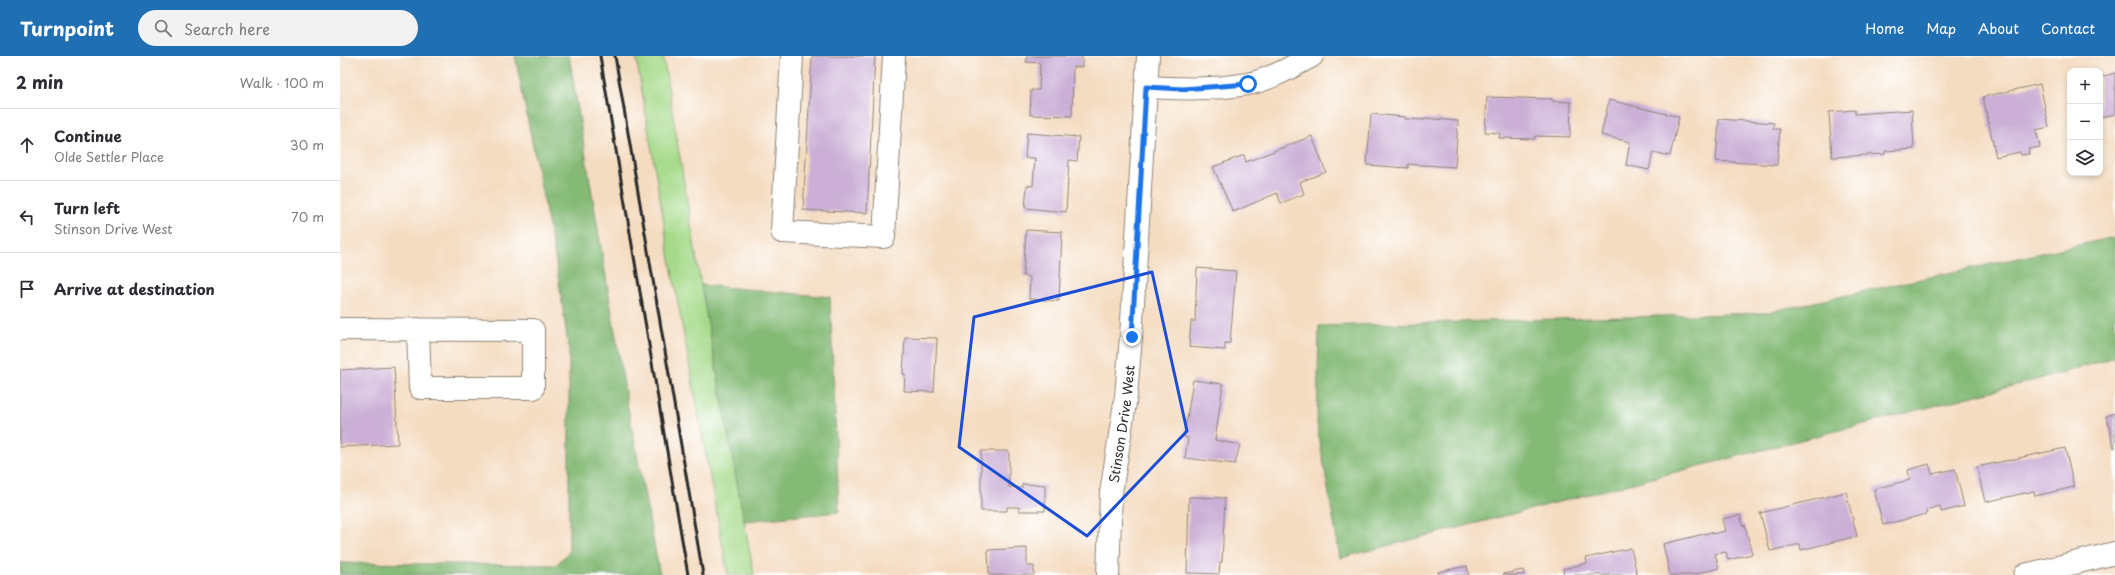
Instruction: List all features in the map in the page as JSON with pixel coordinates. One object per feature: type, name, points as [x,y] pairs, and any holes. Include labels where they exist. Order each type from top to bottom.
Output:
[{"type":"street","points":[[792,56],[782,232],[884,238],[894,56]]},
{"type":"street","name":"Stinson Drive West","points":[[1108,575],[1111,493],[1126,396],[1132,337],[1148,56]]},
{"type":"street","points":[[1146,87],[1183,89],[1248,84],[1278,74],[1312,56]]},
{"type":"street","points":[[340,329],[533,330],[533,388],[420,388],[418,330]]},
{"type":"street","points":[[2025,575],[2115,553]]},
{"type":"highlighted area","points":[[1152,272],[1187,431],[1087,536],[959,447],[974,317]]},
{"type":"green space","points":[[515,56],[569,56],[627,403],[660,575],[340,575],[340,563],[556,565],[569,552],[569,351],[556,262]]},
{"type":"green space","points":[[636,56],[663,56],[701,285],[754,575],[728,575],[671,265]]},
{"type":"green space","points":[[2115,237],[2115,357],[2059,374],[1340,558],[1317,425],[1319,326],[1764,313]]},
{"type":"green space","points":[[701,285],[830,297],[839,512],[744,521]]},
{"type":"building","points":[[812,56],[875,56],[867,213],[803,210]]},
{"type":"building","points":[[1027,56],[1082,56],[1082,67],[1073,67],[1072,116],[1030,115],[1031,90],[1039,90],[1040,63],[1026,62]]},
{"type":"building","points":[[2115,73],[2115,114],[2103,116],[2103,104],[2103,76]]},
{"type":"building","points":[[2040,84],[2049,127],[2036,130],[2040,147],[2028,149],[2029,154],[2021,155],[2020,152],[1996,157],[1983,97]]},
{"type":"building","points":[[1487,97],[1552,99],[1552,101],[1571,102],[1570,137],[1535,136],[1535,139],[1499,138],[1500,133],[1485,132]]},
{"type":"building","points":[[1609,100],[1679,117],[1670,156],[1653,152],[1649,170],[1626,165],[1630,142],[1601,135]]},
{"type":"building","points":[[1855,110],[1855,114],[1912,110],[1914,149],[1885,151],[1885,154],[1832,157],[1829,112]]},
{"type":"building","points":[[1371,114],[1406,117],[1405,119],[1425,120],[1425,118],[1458,121],[1455,167],[1408,164],[1408,168],[1367,165]]},
{"type":"building","points":[[1719,119],[1774,123],[1773,129],[1780,129],[1777,165],[1716,161]]},
{"type":"building","points":[[1027,133],[1079,137],[1077,161],[1069,160],[1066,212],[1025,208],[1027,185],[1033,186],[1035,158],[1025,158]]},
{"type":"building","points":[[1312,136],[1326,172],[1300,182],[1304,194],[1281,203],[1277,193],[1233,212],[1213,167],[1244,155],[1246,162]]},
{"type":"building","points":[[1026,230],[1062,232],[1059,301],[1029,299],[1030,277],[1023,276]]},
{"type":"building","points":[[1197,268],[1236,271],[1230,343],[1225,343],[1225,350],[1189,347],[1191,321],[1195,321]]},
{"type":"building","points":[[905,337],[937,338],[934,392],[904,391],[905,374],[903,374]]},
{"type":"building","points":[[394,367],[398,444],[340,447],[340,370]]},
{"type":"building","points":[[1193,380],[1223,384],[1215,440],[1240,445],[1235,464],[1185,458],[1188,438],[1184,437]]},
{"type":"building","points":[[2115,413],[2115,448],[2114,448],[2106,416]]},
{"type":"building","points":[[2065,448],[2074,487],[2035,496],[2034,491],[1985,502],[1977,467]]},
{"type":"building","points":[[981,451],[1009,451],[1009,487],[1022,488],[1022,484],[1045,485],[1045,511],[1019,511],[1019,507],[1007,507],[1007,511],[981,511]]},
{"type":"building","points":[[1929,464],[1932,474],[1955,469],[1964,506],[1941,512],[1940,506],[1926,510],[1927,514],[1883,525],[1874,489],[1910,480],[1908,470]]},
{"type":"building","points":[[1846,492],[1857,536],[1801,550],[1800,544],[1770,551],[1760,513]]},
{"type":"building","points":[[1189,497],[1225,498],[1222,562],[1220,562],[1219,574],[1187,573]]},
{"type":"building","points":[[1740,515],[1743,526],[1745,525],[1752,554],[1728,560],[1726,552],[1715,554],[1719,568],[1692,575],[1670,575],[1663,544],[1712,532],[1712,534],[1725,531],[1722,519]]},
{"type":"building","points":[[1027,548],[1027,566],[1034,566],[1034,575],[989,575],[988,550]]},
{"type":"building","points":[[1631,548],[1637,575],[1564,575],[1563,569],[1587,563],[1586,558]]},
{"type":"building","points":[[1467,566],[1469,575],[1439,575],[1438,572]]},
{"type":"building","points":[[1523,570],[1524,575],[1503,575],[1503,574]]},
{"type":"railway","points":[[600,56],[688,575]]},
{"type":"railway","points":[[615,56],[703,575]]},
{"type":"route","points":[[1132,337],[1146,87],[1183,89],[1248,84]]}]
